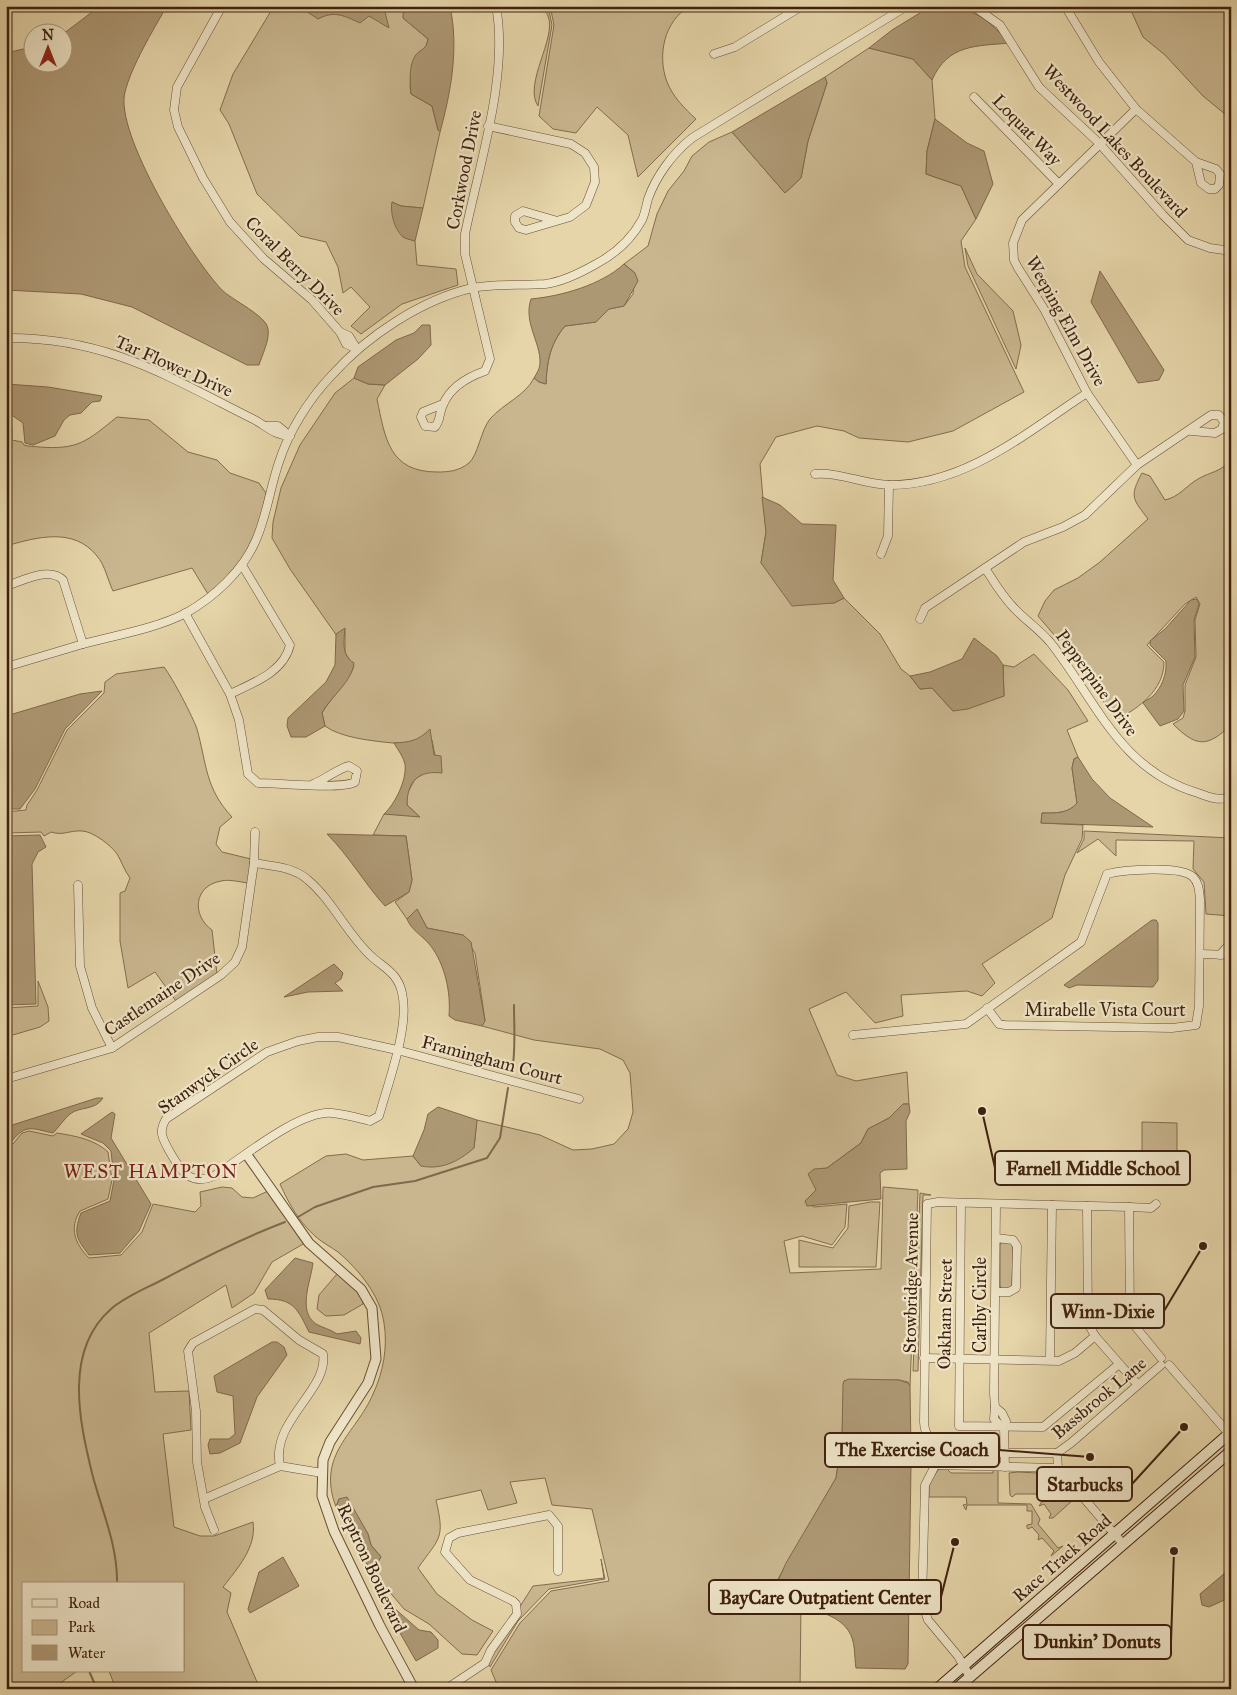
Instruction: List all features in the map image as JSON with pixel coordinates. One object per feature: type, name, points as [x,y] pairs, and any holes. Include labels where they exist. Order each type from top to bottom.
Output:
[{"type":"main road","name":"Race Track Road","points":[[937,1689],[1230,1434]]},
{"type":"main road","name":"Race Track Road","points":[[956,1689],[1231,1450]]},
{"type":"street","name":"Coral Berry Drive","points":[[222,6],[177,87],[174,110],[178,127],[215,198],[244,240],[312,300],[340,332],[346,344],[357,349]]},
{"type":"street","name":"Corkwood Drive","points":[[443,404],[456,387],[469,377],[485,371],[489,365],[488,351],[465,254],[465,234],[497,80],[500,48],[496,6]]},
{"type":"street","points":[[714,54],[736,47],[802,6]]},
{"type":"street","points":[[6,667],[185,613],[218,591],[242,565],[256,541],[279,460],[290,436],[307,407],[330,376],[357,349],[409,315],[473,288],[548,284],[598,263],[629,240],[643,218],[648,198],[660,175],[678,150],[692,138],[907,6]]},
{"type":"street","name":"Westwood Lakes Boulevard","points":[[973,6],[1000,24],[1039,87],[1099,143],[1163,216],[1188,240],[1210,248],[1231,251]]},
{"type":"street","points":[[1065,6],[1099,62],[1136,109],[1196,162]]},
{"type":"street","name":"Loquat Way","points":[[974,97],[1059,184]]},
{"type":"street","name":"Weeping Elm Drive","points":[[1136,109],[1099,143],[1018,226],[1012,251],[1018,268],[1039,300],[1087,393],[1137,465]]},
{"type":"street","points":[[488,126],[571,144],[585,153],[594,168],[596,182],[593,192],[586,205],[570,217],[554,220]]},
{"type":"street","name":"Tar Flower Drive","points":[[6,338],[61,340],[112,352],[141,363],[266,426],[278,436],[290,436]]},
{"type":"street","points":[[815,474],[828,473],[869,484],[889,485],[932,480],[959,472],[1004,447],[1087,393]]},
{"type":"street","points":[[920,619],[925,608],[1024,542],[1040,534],[1063,527],[1084,515],[1137,465],[1191,430]]},
{"type":"street","points":[[882,554],[888,536],[889,485]]},
{"type":"street","points":[[230,694],[262,679],[277,667],[288,655],[290,645],[242,565]]},
{"type":"street","name":"Pepperpine Drive","points":[[985,568],[1014,609],[1050,642],[1114,735],[1145,767],[1175,785],[1192,792],[1220,799],[1231,796]]},
{"type":"street","points":[[6,586],[47,574],[57,574],[63,580],[83,644]]},
{"type":"street","points":[[185,613],[230,694],[239,720],[248,774],[258,783],[313,784],[351,784],[355,782],[357,771],[349,766],[344,767],[331,776],[313,784]]},
{"type":"street","name":"Castlemaine Drive","points":[[6,1079],[112,1048],[221,975],[235,962],[242,946],[254,863],[255,832]]},
{"type":"street","name":"Stanwyck Circle","points":[[254,863],[287,868],[308,879],[371,956],[394,973],[403,993],[402,1030],[397,1050],[379,1116],[370,1121],[331,1112],[312,1115],[292,1124],[206,1180],[188,1176],[181,1170],[162,1136],[162,1126],[166,1119],[267,1052],[298,1041],[338,1037],[397,1050]]},
{"type":"street","name":"Mirabelle Vista Court","points":[[853,1036],[966,1024],[988,1008],[1081,942],[1107,874],[1121,870],[1181,872],[1192,876],[1199,887],[1199,1017],[1196,1024],[1186,1027],[1005,1025],[1000,1024],[988,1008]]},
{"type":"street","points":[[78,885],[80,966],[92,1008],[112,1048]]},
{"type":"street","points":[[1220,955],[1226,948],[1231,948]]},
{"type":"street","points":[[1200,954],[1231,955]]},
{"type":"street","name":"Framingham Court","points":[[397,1050],[579,1099]]},
{"type":"street","name":"Reptron Boulevard","points":[[247,1155],[309,1243],[361,1289],[372,1308],[376,1359],[368,1383],[330,1442],[323,1460],[322,1496],[326,1514],[380,1626],[414,1689]]},
{"type":"street","name":"Stowbridge Avenue","points":[[970,1677],[958,1656],[928,1620],[923,1608],[924,1490],[927,1480],[936,1465],[936,1453],[924,1430],[926,1206],[932,1202],[1153,1206]]},
{"type":"street","name":"Oakham Street","points":[[959,1426],[961,1203]]},
{"type":"street","name":"Carlby Circle","points":[[996,1204],[994,1419],[996,1423],[1004,1428],[1005,1467]]},
{"type":"street","points":[[1050,1360],[1052,1205]]},
{"type":"street","points":[[1087,1206],[1088,1323],[1095,1336],[1138,1385]]},
{"type":"street","points":[[1129,1207],[1130,1320],[1164,1363],[1230,1434]]},
{"type":"street","points":[[996,1238],[1012,1240],[1017,1246],[1016,1288],[1008,1292],[996,1292]]},
{"type":"street","points":[[214,1530],[204,1499],[197,1462],[196,1411],[188,1354],[190,1346],[259,1308],[299,1340],[320,1351],[324,1359],[320,1377],[288,1426],[278,1455],[280,1466]]},
{"type":"street","points":[[924,1358],[995,1360],[1050,1360],[1068,1358],[1095,1336]]},
{"type":"street","name":"Bassbrook Lane","points":[[936,1453],[1057,1453],[1071,1444],[1164,1363]]},
{"type":"street","name":"Bassbrook Lane","points":[[959,1426],[1004,1428],[1048,1425],[1118,1364]]},
{"type":"street","name":"Bassbrook Lane","points":[[936,1465],[1058,1468],[1057,1453]]},
{"type":"street","points":[[204,1499],[280,1466],[322,1473]]},
{"type":"street","points":[[1058,1468],[1123,1544]]},
{"type":"street","points":[[446,1689],[485,1663],[491,1650],[517,1614],[513,1601],[470,1580],[459,1570],[445,1552],[449,1538],[458,1533],[549,1516],[558,1526],[558,1571]]},
{"type":"green space","points":[[274,6],[417,6],[407,10],[403,18],[428,39],[426,47],[415,62],[410,88],[411,94],[432,106],[440,132],[423,208],[401,206],[392,202],[403,237],[415,241],[417,265],[456,269],[458,285],[402,304],[361,334],[351,326],[370,307],[351,287],[343,293],[338,267],[326,242],[300,236],[257,194],[229,124],[220,110],[233,74]]},
{"type":"green space","points":[[541,6],[548,6],[552,25],[538,106],[534,97],[534,86],[550,25],[547,15]]},
{"type":"green space","points":[[550,6],[690,6],[674,20],[669,30],[663,50],[663,61],[667,82],[673,93],[696,119],[638,177],[628,135],[597,107],[576,133],[553,129],[539,116],[554,25]]},
{"type":"green space","points":[[1129,6],[1231,6],[1231,119],[1203,96],[1165,55],[1143,37]]},
{"type":"green space","points":[[869,48],[913,59],[932,80],[935,119],[927,151],[926,174],[961,186],[976,219],[961,241],[965,267],[1024,392],[953,431],[908,442],[859,438],[844,431],[817,426],[776,437],[760,464],[766,532],[761,563],[834,603],[844,598],[880,634],[901,669],[910,676],[920,689],[932,688],[953,711],[1004,696],[1003,665],[1014,667],[1034,654],[1068,690],[1088,721],[1067,730],[1078,757],[1074,759],[1072,768],[1077,803],[1065,811],[1042,813],[1041,823],[1083,825],[1082,839],[1065,875],[1052,918],[982,964],[995,983],[982,996],[967,991],[901,995],[903,1016],[875,1023],[846,992],[809,1009],[837,1075],[856,1081],[907,1072],[909,1104],[903,1104],[889,1118],[868,1129],[861,1143],[827,1168],[819,1170],[816,1190],[805,1201],[814,1207],[847,1204],[845,1227],[832,1245],[802,1236],[784,1241],[790,1273],[881,1269],[883,1187],[918,1190],[910,1386],[908,1382],[899,1380],[844,1381],[842,1439],[836,1478],[778,1579],[780,1593],[801,1605],[800,1689],[499,1689],[491,1670],[520,1623],[551,1591],[609,1581],[592,1509],[552,1505],[545,1478],[510,1482],[517,1503],[488,1510],[481,1490],[436,1500],[440,1523],[439,1537],[418,1568],[437,1594],[472,1620],[493,1631],[477,1655],[462,1654],[429,1624],[404,1609],[372,1571],[381,1557],[371,1545],[368,1534],[347,1498],[339,1499],[336,1507],[331,1489],[331,1473],[334,1459],[366,1408],[373,1394],[384,1360],[385,1332],[382,1313],[373,1293],[361,1275],[338,1252],[319,1239],[304,1225],[291,1206],[280,1184],[326,1156],[346,1154],[363,1160],[413,1156],[421,1166],[474,1148],[477,1120],[540,1135],[573,1150],[592,1149],[614,1144],[628,1129],[633,1112],[630,1073],[623,1060],[600,1049],[534,1040],[482,1026],[485,1020],[475,953],[463,935],[427,928],[417,909],[407,919],[395,902],[409,892],[412,880],[406,836],[373,835],[384,814],[419,816],[407,805],[407,794],[415,779],[428,771],[435,755],[432,740],[398,743],[376,741],[348,736],[325,726],[322,713],[347,679],[354,666],[345,653],[345,629],[337,636],[290,569],[272,538],[273,522],[281,488],[300,445],[335,393],[354,378],[368,384],[385,385],[377,399],[383,427],[392,450],[408,466],[421,470],[446,472],[454,471],[469,463],[475,454],[484,429],[490,419],[520,395],[534,378],[546,384],[550,353],[556,339],[565,326],[596,322],[609,309],[624,306],[633,294],[635,273],[624,264],[648,246],[657,214],[668,191],[684,171],[692,156],[709,142],[732,132],[785,193],[801,178],[808,141],[827,83],[825,77]]},
{"type":"green space","points":[[965,248],[977,274],[1013,311],[1021,345],[1016,369],[968,266]]},
{"type":"green space","points":[[117,417],[149,420],[188,452],[217,460],[230,473],[259,483],[266,493],[259,522],[247,550],[230,574],[208,594],[192,568],[113,591],[97,556],[88,547],[66,538],[42,538],[6,546],[6,424],[12,428],[12,440],[22,442],[28,446],[53,448],[82,442]]},
{"type":"green space","points":[[1231,460],[1231,725],[1215,738],[1202,742],[1188,737],[1173,724],[1183,718],[1185,711],[1185,685],[1196,657],[1195,620],[1200,604],[1196,597],[1185,604],[1147,645],[1164,662],[1160,681],[1155,689],[1141,704],[1116,720],[1073,657],[1038,616],[1045,601],[1054,590],[1078,578],[1100,562],[1148,519],[1136,502],[1134,493],[1142,473],[1150,476],[1165,500],[1178,494],[1198,479],[1219,470]]},
{"type":"green space","points":[[164,667],[182,697],[197,729],[212,786],[223,806],[232,817],[220,827],[216,844],[222,852],[251,859],[248,883],[231,880],[221,881],[212,884],[201,895],[198,902],[199,910],[205,924],[212,930],[217,974],[176,1001],[155,972],[128,988],[120,941],[120,893],[125,891],[130,878],[117,854],[110,847],[96,836],[82,831],[51,832],[44,836],[41,832],[6,833],[6,812],[26,810],[67,730],[104,693],[105,682],[116,674]]},
{"type":"green space","points":[[1084,831],[1231,838],[1231,916],[1206,914],[1204,882],[1193,869],[1194,841],[1116,840],[1116,856],[1098,839],[1077,853],[1084,839]]},
{"type":"green space","points":[[38,981],[48,1007],[49,1021],[40,1027],[6,1037],[6,1008],[38,1006]]},
{"type":"green space","points":[[1142,1122],[1177,1123],[1177,1182],[1142,1182]]},
{"type":"green space","points":[[29,1131],[53,1136],[57,1133],[77,1137],[97,1144],[108,1152],[112,1180],[108,1199],[80,1211],[75,1224],[74,1230],[77,1241],[89,1258],[121,1255],[142,1232],[153,1204],[195,1212],[201,1206],[200,1192],[222,1187],[232,1188],[242,1197],[253,1198],[268,1191],[305,1243],[272,1262],[254,1293],[232,1308],[226,1285],[149,1333],[155,1392],[189,1391],[191,1430],[163,1434],[174,1527],[200,1536],[214,1536],[253,1522],[252,1540],[249,1549],[240,1565],[223,1587],[231,1593],[227,1612],[260,1689],[116,1689],[109,1672],[185,1672],[185,1582],[22,1582],[22,1672],[76,1672],[52,1689],[6,1689],[6,1142],[13,1144],[22,1133]]},
{"type":"green space","points":[[920,1193],[931,1195],[923,1195],[918,1371],[913,1371]]},
{"type":"green space","points":[[880,1202],[876,1267],[799,1267],[799,1240],[833,1248],[848,1228],[849,1206]]},
{"type":"green space","points":[[1010,1242],[1013,1245],[1012,1286],[1010,1289],[1001,1289],[1000,1285],[1000,1244]]},
{"type":"green space","points":[[337,1274],[358,1290],[363,1299],[363,1304],[344,1315],[326,1316],[317,1309],[319,1295]]},
{"type":"green space","points":[[946,1468],[951,1473],[993,1473],[993,1469],[998,1470],[998,1503],[1031,1504],[1040,1519],[1038,1524],[1058,1548],[1063,1546],[1051,1556],[1054,1551],[1042,1538],[1038,1540],[1039,1535],[1032,1527],[1027,1528],[1027,1525],[1032,1524],[1032,1511],[1027,1511],[1027,1505],[967,1505],[966,1510],[963,1505],[967,1504],[966,1497],[929,1497],[929,1482],[939,1469]]},
{"type":"green space","points":[[1009,1473],[1056,1474],[1056,1480],[1070,1493],[1073,1500],[1053,1518],[1049,1518],[1051,1514],[1044,1504],[1039,1506],[1047,1494],[1016,1494],[1012,1497],[1010,1495]]},
{"type":"green space","points":[[601,1559],[605,1579],[549,1589],[518,1621],[490,1667],[486,1660],[533,1586],[604,1578]]},
{"type":"water","points":[[100,6],[167,6],[143,48],[125,92],[125,111],[131,136],[158,195],[193,252],[222,290],[256,314],[266,324],[268,338],[259,365],[247,365],[132,307],[81,294],[6,290],[6,53],[22,49],[22,72],[72,72],[72,27]]},
{"type":"water","points":[[293,6],[381,6],[385,12],[389,28],[369,16],[360,23],[335,14],[318,19],[300,7]]},
{"type":"water","points":[[417,6],[450,6],[453,22],[454,54],[450,86],[440,132],[432,106],[411,94],[410,76],[412,62],[416,55],[426,46],[428,39],[403,18],[403,13]]},
{"type":"water","points":[[962,7],[985,19],[1011,43],[986,45],[964,49],[955,53],[946,59],[932,80],[913,59],[869,48],[892,30],[928,8]]},
{"type":"water","points":[[825,77],[827,83],[808,141],[801,178],[785,193],[732,132]]},
{"type":"water","points":[[935,119],[967,143],[984,151],[993,184],[976,219],[961,186],[926,174],[927,151]]},
{"type":"water","points":[[392,202],[401,206],[423,208],[415,241],[403,237],[397,230],[392,215]]},
{"type":"water","points":[[624,264],[635,273],[638,281],[624,306],[609,309],[596,322],[565,326],[556,339],[550,353],[546,384],[539,382],[534,378],[539,369],[540,355],[529,316],[531,299],[568,292],[593,284]]},
{"type":"water","points":[[1100,271],[1164,370],[1159,380],[1138,383],[1091,302]]},
{"type":"water","points":[[422,325],[430,325],[431,345],[418,359],[385,385],[368,384],[354,378],[358,367],[396,340],[414,333]]},
{"type":"water","points":[[6,384],[48,387],[102,396],[100,401],[92,402],[81,413],[70,415],[64,420],[55,436],[33,445],[25,443],[23,423],[6,411]]},
{"type":"water","points":[[762,497],[780,505],[802,524],[836,525],[833,580],[844,598],[834,603],[792,606],[761,563],[766,532]]},
{"type":"water","points":[[1197,599],[1199,604],[1194,620],[1195,657],[1183,685],[1184,711],[1178,719],[1160,726],[1143,703],[1159,689],[1166,671],[1166,661],[1150,645],[1150,641],[1165,629],[1191,600]]},
{"type":"water","points":[[345,628],[345,652],[354,663],[345,683],[322,713],[325,726],[306,737],[291,737],[287,726],[288,718],[326,682],[335,665],[336,634]]},
{"type":"water","points":[[974,638],[997,656],[1003,665],[1004,696],[968,709],[953,711],[932,688],[920,689],[910,676],[930,672],[962,659]]},
{"type":"water","points":[[102,691],[65,729],[35,789],[20,809],[6,809],[6,716],[80,694]]},
{"type":"water","points":[[430,729],[434,755],[441,756],[442,773],[421,775],[409,789],[407,805],[420,817],[384,814],[399,791],[405,770],[403,758],[394,743],[414,740]]},
{"type":"water","points":[[1078,757],[1092,779],[1110,798],[1153,827],[1041,823],[1042,813],[1065,811],[1077,803],[1072,768],[1074,759]]},
{"type":"water","points":[[327,834],[406,836],[412,880],[409,892],[385,906]]},
{"type":"water","points":[[40,835],[46,847],[38,852],[32,864],[36,1004],[6,1005],[6,836]]},
{"type":"water","points":[[417,909],[427,928],[463,935],[471,942],[485,1021],[482,1026],[455,1020],[449,1016],[448,988],[440,961],[430,945],[411,926],[407,919]]},
{"type":"water","points":[[1152,920],[1156,920],[1158,923],[1158,980],[1153,987],[1077,985],[1069,988],[1064,985]]},
{"type":"water","points":[[334,964],[343,973],[341,979],[335,983],[343,991],[308,992],[284,997]]},
{"type":"water","points":[[97,1098],[103,1098],[92,1107],[70,1114],[53,1133],[30,1129],[17,1135],[12,1141],[6,1139],[6,1127]]},
{"type":"water","points":[[903,1104],[909,1104],[910,1112],[906,1121],[907,1169],[884,1170],[880,1173],[881,1199],[807,1206],[805,1201],[816,1190],[808,1174],[814,1169],[827,1168],[861,1143],[868,1129],[889,1118]]},
{"type":"water","points":[[438,1107],[477,1120],[474,1148],[449,1164],[435,1167],[421,1166],[413,1156],[424,1130],[428,1114]]},
{"type":"water","points":[[112,1112],[115,1114],[111,1138],[151,1204],[139,1231],[120,1253],[89,1255],[79,1240],[77,1231],[81,1213],[110,1201],[114,1180],[111,1151],[103,1143],[81,1134]]},
{"type":"water","points":[[295,1258],[313,1263],[306,1304],[310,1318],[316,1324],[337,1334],[356,1331],[361,1338],[360,1344],[309,1332],[294,1307],[284,1301],[268,1299],[265,1290]]},
{"type":"water","points":[[272,1342],[277,1342],[284,1347],[287,1355],[257,1397],[240,1443],[220,1453],[210,1454],[208,1445],[210,1439],[229,1439],[235,1434],[233,1396],[217,1392],[214,1376]]},
{"type":"water","points":[[849,1379],[899,1380],[908,1383],[910,1386],[911,1452],[906,1460],[911,1465],[908,1664],[905,1669],[856,1668],[854,1644],[848,1630],[831,1616],[789,1599],[781,1592],[777,1583],[786,1563],[836,1478],[842,1439],[843,1384],[844,1381]]},
{"type":"water","points":[[347,1497],[368,1534],[371,1545],[381,1557],[372,1571],[357,1550],[346,1524],[336,1507],[339,1499]]},
{"type":"water","points":[[283,1557],[299,1586],[250,1613],[248,1609],[259,1572]]},
{"type":"water","points":[[1231,1568],[1231,1597],[1209,1607],[1202,1605],[1200,1594]]},
{"type":"water","points":[[388,1607],[393,1607],[419,1630],[431,1632],[438,1640],[438,1648],[416,1661],[388,1612]]},
{"type":"waterway","points":[[512,1072],[514,1005]]},
{"type":"waterway","points":[[298,1217],[315,1207],[373,1187],[415,1181],[487,1158],[500,1138],[508,1088]]},
{"type":"waterway","points":[[117,1582],[115,1555],[92,1473],[80,1409],[79,1386],[86,1344],[96,1326],[111,1309],[123,1300],[223,1249],[285,1222]]},
{"type":"waterway","points":[[89,1672],[97,1689]]},
{"type":"place","name":"Farnell Middle School","points":[[982,1111]]},
{"type":"place","name":"Winn-Dixie","points":[[1203,1246]]},
{"type":"place","name":"Starbucks","points":[[1184,1427]]},
{"type":"place","name":"The Exercise Coach","points":[[1090,1457]]},
{"type":"place","name":"BayCare Outpatient Center","points":[[955,1542]]},
{"type":"place","name":"Dunkin' Donuts","points":[[1174,1551]]},
{"type":"district","name":"WEST HAMPTON","points":[[151,1171]]}]
